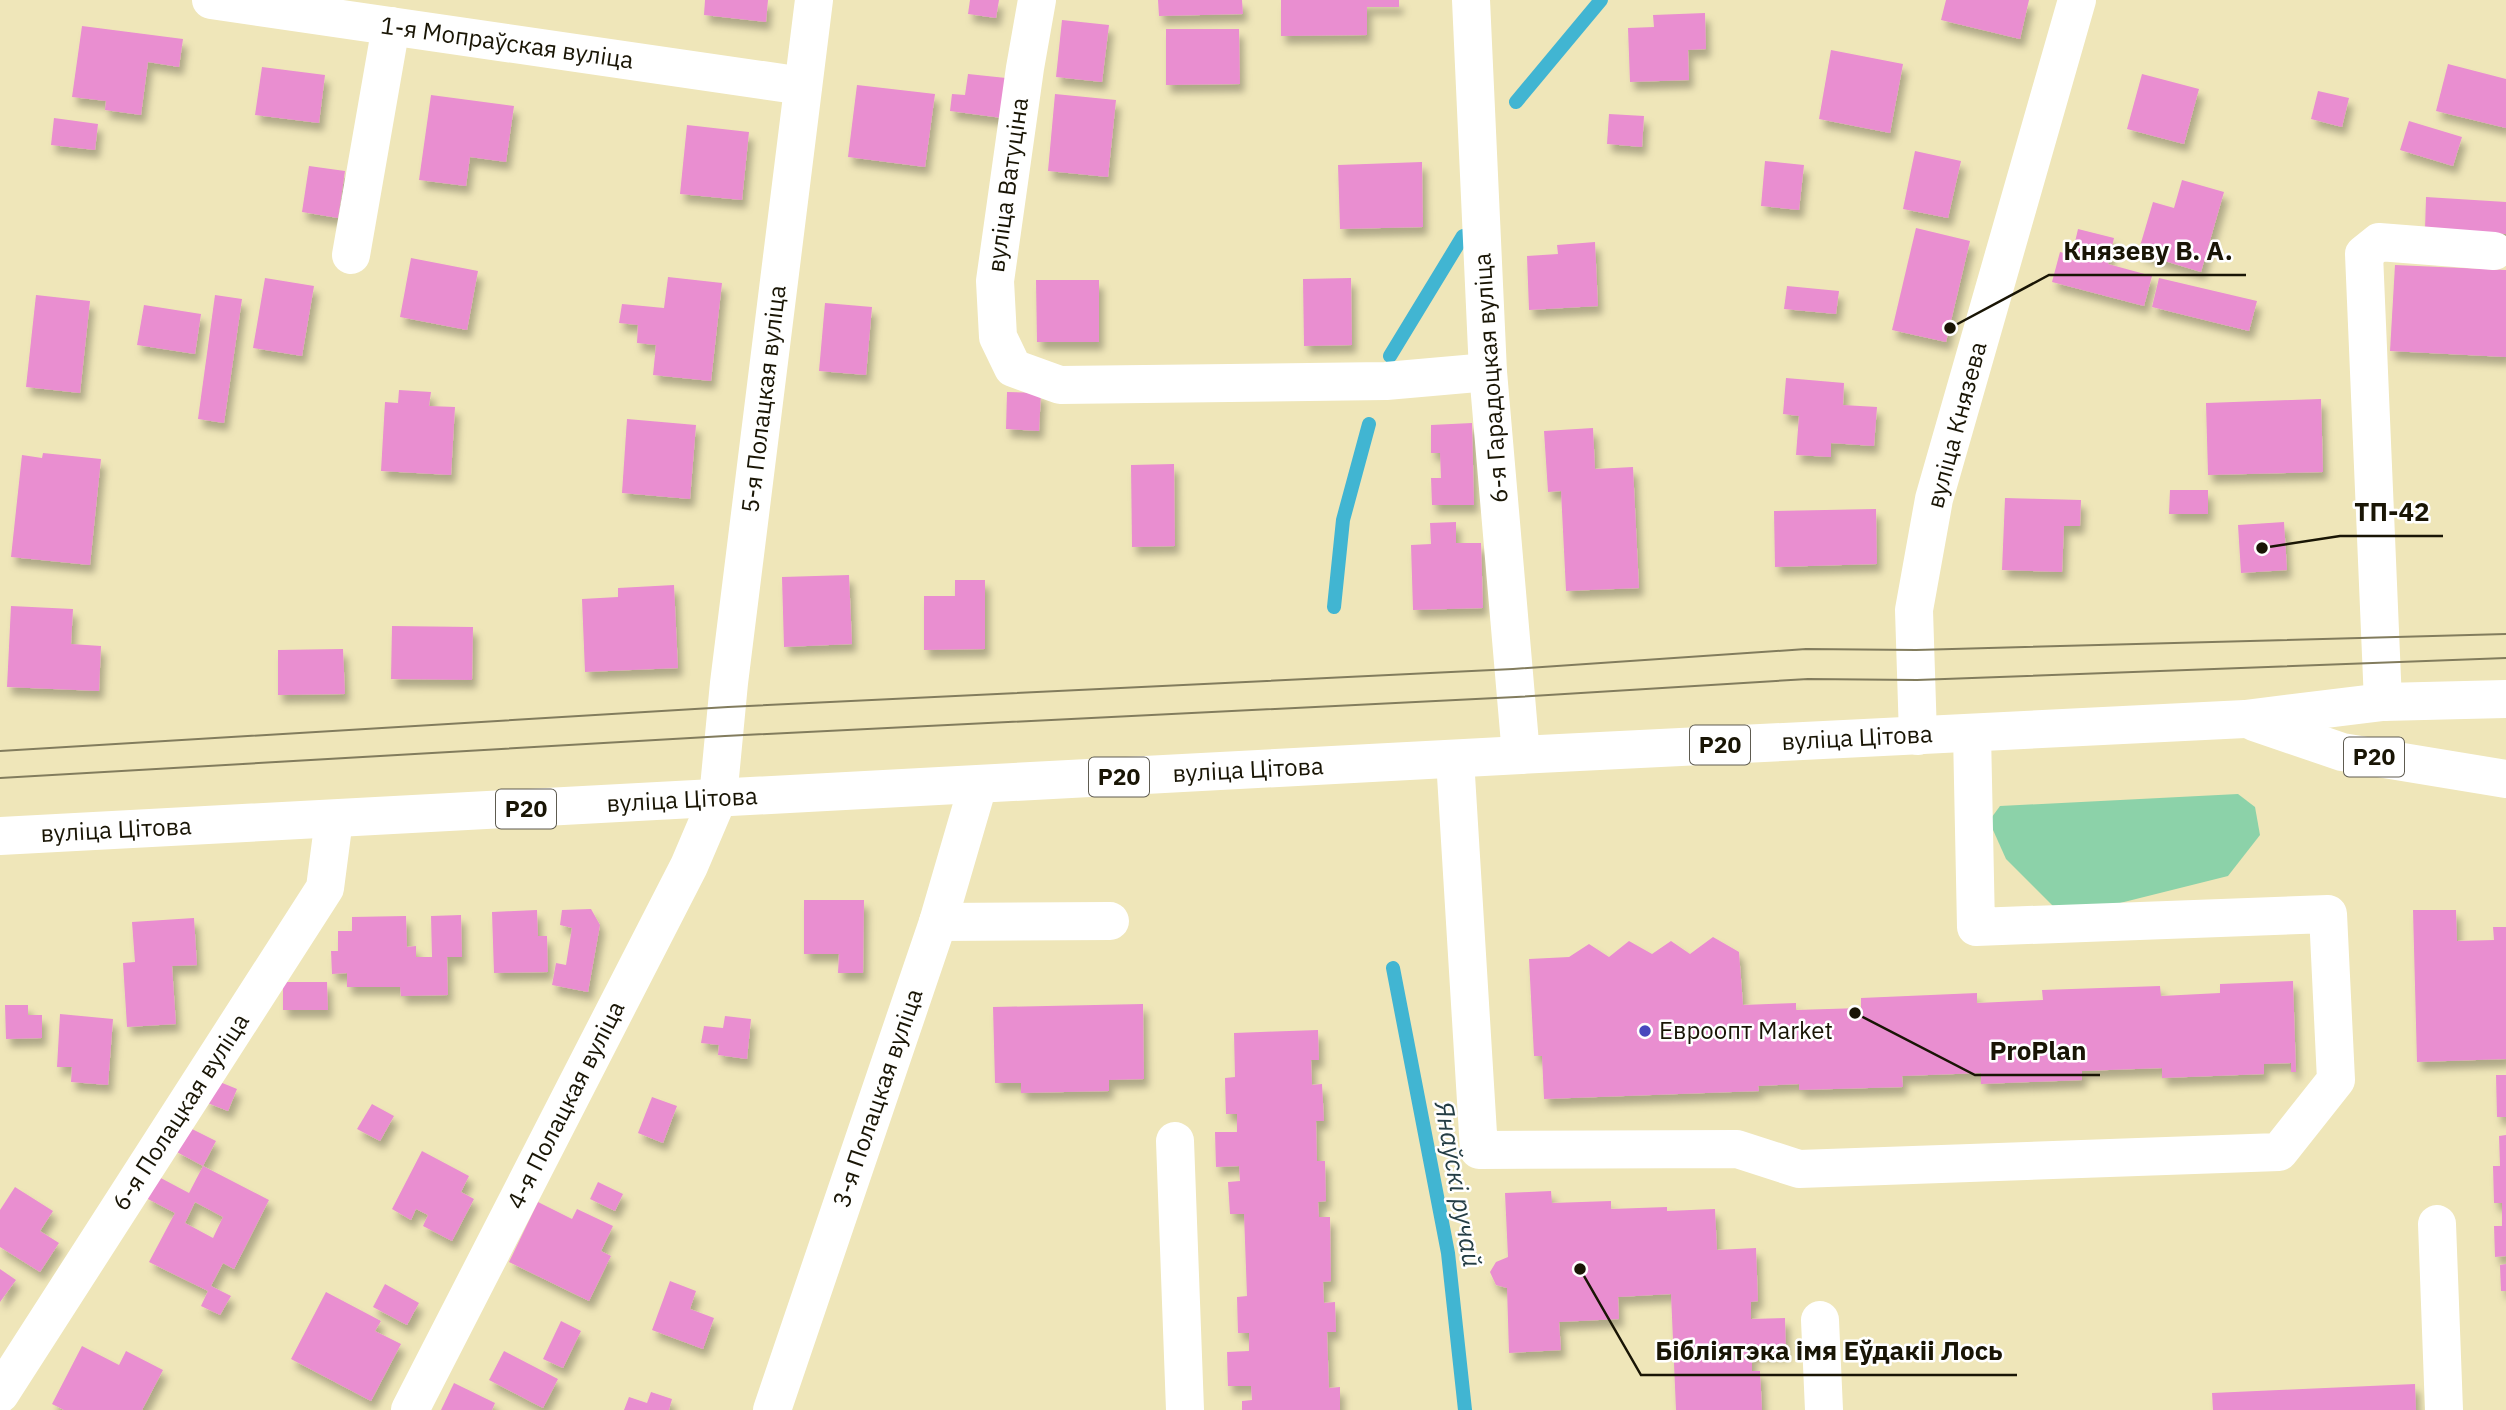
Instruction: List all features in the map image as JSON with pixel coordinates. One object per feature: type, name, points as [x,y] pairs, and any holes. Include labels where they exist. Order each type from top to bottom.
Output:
[{"type":"street","name":"1-я Мопраўская вуліца","points":[[211,0],[803,86]]},
{"type":"street","name":"5-я Полацкая вуліца","points":[[718,798],[729,683],[814,0]]},
{"type":"street","name":"вуліца Ватуціна","points":[[1037,0],[995,281],[998,337],[1013,368],[1060,385],[1386,381],[1488,372]]},
{"type":"street","name":"6-я Гарадоцкая вуліца","points":[[1471,0],[1488,372],[1521,755]]},
{"type":"street","name":"вуліца Князева","points":[[1918,736],[1914,610],[1934,499],[2077,0]]},
{"type":"street","points":[[351,255],[391,26]]},
{"type":"street","points":[[2383,702],[2364,254],[2378,242],[2494,251]]},
{"type":"street","name":"вуліца Цітова","points":[[0,836],[2245,719],[2383,702],[2506,699]]},
{"type":"street","name":"вуліца Цітова","points":[[2245,719],[2342,752],[2506,779]]},
{"type":"street","points":[[1455,759],[1479,1150],[1737,1149],[1799,1169],[2279,1152],[2336,1080],[2328,914],[1976,927],[1972,733]]},
{"type":"street","name":"3-я Полацкая вуліца","points":[[772,1410],[938,922],[978,785]]},
{"type":"street","name":"4-я Полацкая вуліца","points":[[410,1410],[689,866],[718,798]]},
{"type":"street","name":"6-я Полацкая вуліца","points":[[0,1394],[325,888],[334,819]]},
{"type":"street","points":[[938,922],[1111,921]]},
{"type":"street","points":[[1175,1141],[1185,1410]]},
{"type":"street","points":[[2437,1224],[2444,1410]]},
{"type":"street","points":[[1820,1320],[1824,1410]]},
{"type":"green space","points":[[2238,794],[2255,807],[2260,835],[2228,876],[2116,904],[2054,907],[2006,859],[1989,821],[2000,806]]},
{"type":"building","points":[[705,0],[768,0],[766,22],[704,15]]},
{"type":"building","points":[[970,0],[999,0],[996,18],[968,14]]},
{"type":"building","points":[[1158,0],[1242,0],[1243,14],[1159,16]]},
{"type":"building","points":[[1281,0],[1399,0],[1399,7],[1367,7],[1367,35],[1281,36]]},
{"type":"building","points":[[1946,0],[2029,0],[2020,39],[1941,20]]},
{"type":"building","points":[[1705,13],[1706,49],[1688,50],[1689,80],[1630,82],[1628,28],[1654,27],[1653,15]]},
{"type":"building","points":[[1062,20],[1109,25],[1102,82],[1056,77]]},
{"type":"building","points":[[82,26],[183,39],[179,67],[148,62],[141,115],[105,110],[106,101],[72,97]]},
{"type":"building","points":[[1166,29],[1239,29],[1240,84],[1166,85]]},
{"type":"building","points":[[1831,50],[1903,64],[1890,133],[1819,119]]},
{"type":"building","points":[[2448,64],[2506,79],[2506,128],[2436,111]]},
{"type":"building","points":[[262,67],[325,75],[319,123],[255,115]]},
{"type":"building","points":[[968,74],[1006,78],[1002,118],[950,111],[952,94],[965,95]]},
{"type":"building","points":[[2142,74],[2199,89],[2184,144],[2127,129]]},
{"type":"building","points":[[857,85],[935,94],[925,167],[848,157]]},
{"type":"building","points":[[2318,91],[2349,98],[2342,127],[2311,119]]},
{"type":"building","points":[[1055,94],[1116,100],[1108,177],[1048,171]]},
{"type":"building","points":[[431,95],[514,106],[506,162],[470,157],[466,186],[419,180]]},
{"type":"building","points":[[1609,114],[1644,116],[1642,147],[1607,144]]},
{"type":"building","points":[[54,118],[98,124],[95,150],[51,145]]},
{"type":"building","points":[[2409,121],[2462,137],[2453,166],[2400,150]]},
{"type":"building","points":[[687,125],[749,132],[742,200],[680,194]]},
{"type":"building","points":[[1915,151],[1961,161],[1948,218],[1903,209]]},
{"type":"building","points":[[1765,161],[1804,165],[1799,210],[1761,206]]},
{"type":"building","points":[[1422,162],[1423,227],[1340,229],[1338,165]]},
{"type":"building","points":[[309,166],[345,171],[338,218],[302,212]]},
{"type":"building","points":[[2182,180],[2224,192],[2201,272],[2138,253],[2153,202],[2174,208]]},
{"type":"building","points":[[2426,197],[2506,202],[2506,234],[2425,229]]},
{"type":"building","points":[[1916,228],[1970,241],[1946,342],[1892,330]]},
{"type":"building","points":[[2078,229],[2114,238],[2108,264],[2152,276],[2144,306],[2052,282],[2060,252],[2072,255]]},
{"type":"building","points":[[1595,242],[1598,306],[1529,310],[1527,256],[1558,254],[1557,245]]},
{"type":"building","points":[[411,258],[478,271],[467,330],[400,317]]},
{"type":"building","points":[[2395,265],[2506,270],[2506,357],[2390,351]]},
{"type":"building","points":[[668,277],[722,283],[711,381],[653,375],[656,345],[637,343],[638,325],[619,323],[622,304],[664,308]]},
{"type":"building","points":[[265,278],[314,286],[302,356],[253,348]]},
{"type":"building","points":[[1351,278],[1352,345],[1304,346],[1303,279]]},
{"type":"building","points":[[2159,278],[2257,301],[2249,331],[2152,307]]},
{"type":"building","points":[[1036,280],[1099,280],[1099,342],[1037,342]]},
{"type":"building","points":[[1787,286],[1839,291],[1836,314],[1784,309]]},
{"type":"building","points":[[36,295],[90,301],[80,393],[26,387]]},
{"type":"building","points":[[215,295],[242,299],[224,423],[198,419]]},
{"type":"building","points":[[825,303],[872,307],[866,375],[819,371]]},
{"type":"building","points":[[144,305],[201,314],[195,354],[137,345]]},
{"type":"building","points":[[1786,378],[1844,383],[1843,405],[1877,407],[1874,446],[1831,443],[1831,457],[1796,455],[1799,416],[1783,414]]},
{"type":"building","points":[[399,390],[431,392],[429,406],[455,407],[451,475],[381,471],[385,402],[398,403]]},
{"type":"building","points":[[1007,392],[1041,393],[1039,431],[1006,429]]},
{"type":"building","points":[[2321,399],[2323,472],[2208,475],[2206,403]]},
{"type":"building","points":[[627,419],[696,425],[690,499],[622,493]]},
{"type":"building","points":[[1472,423],[1474,505],[1432,505],[1431,478],[1441,478],[1440,453],[1431,453],[1431,425]]},
{"type":"building","points":[[1593,428],[1595,469],[1633,467],[1639,588],[1566,591],[1561,491],[1548,492],[1544,431]]},
{"type":"building","points":[[43,453],[101,459],[90,565],[11,557],[22,455],[42,458]]},
{"type":"building","points":[[1174,464],[1175,546],[1132,547],[1131,465]]},
{"type":"building","points":[[2170,490],[2208,490],[2208,514],[2169,514]]},
{"type":"building","points":[[2005,498],[2081,500],[2080,526],[2064,526],[2062,572],[2002,570]]},
{"type":"building","points":[[1876,509],[1877,564],[1775,567],[1774,511]]},
{"type":"building","points":[[1456,522],[1456,543],[1481,543],[1483,608],[1413,610],[1411,545],[1431,544],[1430,523]]},
{"type":"building","points":[[2284,522],[2287,570],[2241,573],[2238,525]]},
{"type":"building","points":[[849,575],[852,644],[784,647],[782,577]]},
{"type":"building","points":[[955,580],[985,580],[985,649],[924,650],[924,596],[955,596]]},
{"type":"building","points":[[674,585],[678,668],[585,672],[582,599],[618,597],[618,588]]},
{"type":"building","points":[[11,606],[73,609],[71,644],[101,646],[99,691],[7,687]]},
{"type":"building","points":[[392,626],[473,627],[472,680],[391,679]]},
{"type":"building","points":[[343,649],[345,694],[278,695],[278,650]]},
{"type":"building","points":[[804,900],[864,900],[863,973],[838,973],[839,954],[804,954]]},
{"type":"building","points":[[591,909],[600,925],[588,992],[552,985],[556,963],[566,965],[572,928],[560,925],[562,910]]},
{"type":"building","points":[[537,910],[538,936],[547,936],[548,972],[494,973],[492,912]]},
{"type":"building","points":[[2413,910],[2456,910],[2457,941],[2494,940],[2493,927],[2506,927],[2506,1059],[2417,1062]]},
{"type":"building","points":[[461,915],[462,957],[447,957],[448,995],[401,996],[400,987],[347,987],[347,973],[332,974],[331,951],[338,951],[338,931],[352,931],[352,917],[406,916],[407,947],[416,946],[416,957],[432,957],[431,916]]},
{"type":"building","points":[[194,918],[197,965],[172,966],[176,1024],[127,1027],[123,963],[135,962],[132,922]]},
{"type":"building","points":[[1713,937],[1739,952],[1743,1005],[1796,1003],[1796,1010],[1861,1008],[1861,998],[1977,993],[1977,1003],[2043,1000],[2042,990],[2160,986],[2161,996],[2220,993],[2220,984],[2293,981],[2296,1072],[2291,1072],[2291,1063],[2264,1064],[2264,1074],[2162,1078],[2162,1068],[2082,1071],[2082,1080],[1981,1084],[1981,1073],[1902,1076],[1903,1087],[1799,1090],[1799,1084],[1758,1086],[1759,1091],[1544,1099],[1542,1056],[1534,1056],[1529,959],[1569,957],[1589,944],[1609,957],[1629,941],[1652,954],[1671,941],[1690,954]]},
{"type":"building","points":[[283,982],[327,982],[328,1010],[283,1010]]},
{"type":"building","points":[[1143,1004],[1144,1079],[1109,1080],[1109,1091],[1021,1093],[1021,1083],[995,1083],[993,1007]]},
{"type":"building","points":[[5,1005],[28,1005],[28,1015],[42,1015],[42,1038],[6,1039]]},
{"type":"building","points":[[60,1014],[113,1019],[108,1085],[71,1082],[72,1067],[57,1067]]},
{"type":"building","points":[[725,1016],[751,1019],[747,1059],[718,1055],[719,1045],[701,1043],[704,1026],[723,1028]]},
{"type":"building","points":[[1318,1030],[1319,1060],[1311,1060],[1312,1085],[1322,1084],[1324,1121],[1316,1121],[1317,1161],[1325,1161],[1326,1201],[1318,1202],[1319,1217],[1330,1217],[1331,1281],[1323,1282],[1324,1303],[1335,1302],[1336,1332],[1327,1332],[1329,1388],[1340,1387],[1340,1410],[1242,1410],[1242,1401],[1252,1400],[1251,1386],[1228,1386],[1227,1352],[1249,1351],[1249,1333],[1238,1333],[1237,1297],[1247,1296],[1244,1214],[1230,1214],[1228,1182],[1240,1181],[1239,1166],[1216,1167],[1215,1132],[1237,1132],[1237,1114],[1226,1114],[1225,1078],[1235,1077],[1234,1033]]},
{"type":"building","points":[[2496,1075],[2506,1075],[2506,1117],[2497,1117]]},
{"type":"building","points":[[215,1080],[237,1089],[228,1111],[205,1102]]},
{"type":"building","points":[[652,1097],[677,1106],[663,1143],[638,1133]]},
{"type":"building","points":[[372,1104],[394,1116],[380,1141],[357,1129]]},
{"type":"building","points":[[188,1127],[216,1141],[203,1166],[175,1151]]},
{"type":"building","points":[[2506,1135],[2506,1256],[2495,1257],[2494,1226],[2502,1226],[2502,1203],[2494,1203],[2493,1166],[2500,1166],[2499,1136]]},
{"type":"building","points":[[422,1151],[469,1176],[461,1192],[474,1199],[452,1241],[423,1226],[428,1215],[416,1209],[411,1220],[392,1209]]},
{"type":"building","points":[[203,1166],[269,1200],[234,1269],[223,1263],[211,1286],[231,1296],[220,1315],[201,1306],[208,1291],[149,1262],[175,1213],[146,1198],[157,1176],[189,1193]],"holes":[[[195,1202],[223,1217],[213,1238],[185,1223]]]},
{"type":"building","points":[[598,1182],[623,1194],[615,1211],[590,1199]]},
{"type":"building","points":[[15,1187],[53,1211],[40,1231],[59,1243],[40,1272],[0,1247],[0,1210]]},
{"type":"building","points":[[1551,1191],[1552,1203],[1611,1201],[1611,1209],[1715,1209],[1717,1250],[1756,1248],[1758,1301],[1751,1302],[1751,1319],[1785,1318],[1786,1353],[1752,1354],[1752,1371],[1760,1371],[1762,1410],[1676,1410],[1671,1294],[1618,1297],[1619,1319],[1559,1322],[1561,1350],[1509,1353],[1507,1288],[1496,1285],[1490,1272],[1496,1262],[1508,1257],[1505,1193]]},
{"type":"building","points":[[538,1202],[572,1219],[577,1209],[613,1226],[601,1251],[611,1256],[589,1301],[509,1262]]},
{"type":"building","points":[[2506,1264],[2506,1291],[2501,1291],[2500,1265]]},
{"type":"building","points":[[0,1269],[16,1280],[0,1302]]},
{"type":"building","points":[[670,1281],[696,1291],[690,1309],[714,1318],[703,1349],[652,1330]]},
{"type":"building","points":[[385,1284],[419,1303],[407,1325],[373,1307]]},
{"type":"building","points":[[326,1292],[381,1321],[375,1331],[401,1344],[371,1401],[291,1359]]},
{"type":"building","points":[[561,1321],[581,1331],[563,1368],[543,1359]]},
{"type":"building","points":[[82,1346],[119,1365],[126,1351],[163,1370],[142,1410],[64,1410],[52,1404]]},
{"type":"building","points":[[504,1351],[558,1379],[543,1408],[489,1380]]},
{"type":"building","points":[[454,1383],[495,1403],[492,1410],[441,1410]]},
{"type":"building","points":[[2415,1384],[2416,1410],[2213,1410],[2212,1393]]},
{"type":"building","points":[[651,1392],[672,1399],[669,1410],[624,1410],[629,1397],[647,1403]]},
{"type":"waterway","name":"Янаўскі ручай","points":[[1516,102],[1601,0]]},
{"type":"waterway","name":"Янаўскі ручай","points":[[1390,356],[1463,236]]},
{"type":"waterway","name":"Янаўскі ручай","points":[[1334,607],[1343,520],[1369,424]]},
{"type":"waterway","name":"Янаўскі ручай","points":[[1393,968],[1448,1253],[1465,1410]]},
{"type":"tram line","points":[[0,751],[728,707],[1513,669],[1806,649],[1916,650],[2506,634]]},
{"type":"tram line","points":[[0,778],[725,736],[1516,697],[1808,679],[1917,680],[2506,658]]},
{"type":"place","name":"Князеву В. А.","points":[[1950,328]]},
{"type":"place","name":"ТП-42","points":[[2262,548]]},
{"type":"place","name":"ProPlan","points":[[1855,1013]]},
{"type":"place","name":"Евроопт Market","points":[[1645,1031]]},
{"type":"place","name":"Бібліятэка імя Еўдакіі Лось","points":[[1580,1269]]}]
